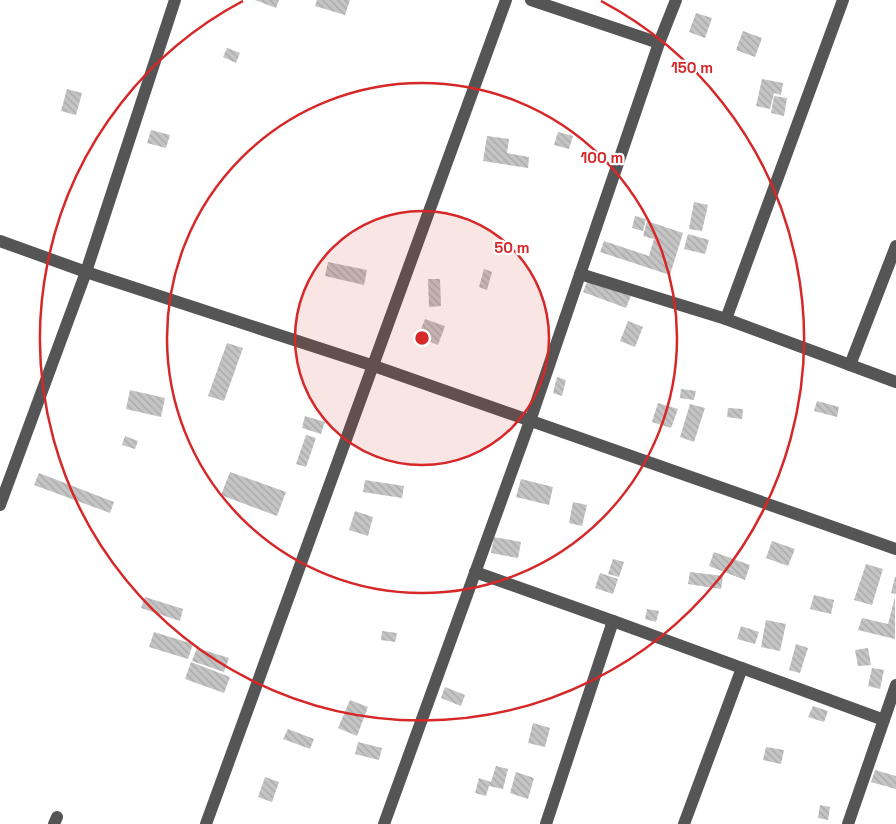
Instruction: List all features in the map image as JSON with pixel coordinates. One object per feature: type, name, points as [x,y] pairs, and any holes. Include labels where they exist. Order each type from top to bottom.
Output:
[{"type":"street","points":[[0,505],[86,272],[175,0]]},
{"type":"street","points":[[206,824],[506,0]]},
{"type":"street","points":[[530,0],[659,43]]},
{"type":"street","points":[[384,824],[530,421],[659,43],[676,0]]},
{"type":"street","points":[[726,319],[843,0]]},
{"type":"street","points":[[0,241],[86,272],[374,366],[896,549]]},
{"type":"street","points":[[850,365],[896,246]]},
{"type":"street","points":[[580,274],[726,319],[896,382]]},
{"type":"street","points":[[475,572],[613,620],[884,720]]},
{"type":"street","points":[[546,824],[613,620]]},
{"type":"street","points":[[684,824],[742,668]]},
{"type":"street","points":[[848,824],[896,685]]},
{"type":"building","points":[[255,0],[279,0],[276,8]]},
{"type":"building","points":[[317,0],[350,0],[345,15],[315,6]]},
{"type":"building","points":[[696,13],[712,18],[705,38],[689,32]]},
{"type":"building","points":[[743,31],[762,38],[755,57],[736,50]]},
{"type":"building","points":[[227,48],[240,53],[236,63],[223,57]]},
{"type":"building","points":[[762,79],[783,83],[781,95],[774,93],[770,109],[756,106]]},
{"type":"building","points":[[67,89],[82,93],[76,115],[61,111]]},
{"type":"building","points":[[774,96],[787,98],[784,116],[771,113]]},
{"type":"building","points":[[151,130],[170,135],[166,148],[147,143]]},
{"type":"building","points":[[558,132],[573,136],[569,149],[554,145]]},
{"type":"building","points":[[487,136],[509,139],[507,153],[529,157],[528,168],[483,161]]},
{"type":"building","points":[[694,202],[708,205],[702,231],[689,229]]},
{"type":"building","points":[[635,216],[646,219],[643,231],[632,228]]},
{"type":"building","points":[[647,221],[683,233],[670,275],[600,252],[604,241],[649,256],[654,239],[643,236]]},
{"type":"building","points":[[688,234],[709,240],[705,254],[684,249]]},
{"type":"building","points":[[328,262],[367,270],[364,285],[325,276]]},
{"type":"building","points":[[484,269],[492,272],[487,290],[479,287]]},
{"type":"building","points":[[590,275],[633,291],[626,308],[583,292]]},
{"type":"building","points":[[428,279],[440,279],[441,306],[429,307]]},
{"type":"building","points":[[425,319],[445,326],[438,345],[418,337]]},
{"type":"building","points":[[628,321],[643,327],[635,347],[620,341]]},
{"type":"building","points":[[227,343],[243,348],[224,401],[208,396]]},
{"type":"building","points":[[557,377],[566,380],[562,396],[553,393]]},
{"type":"building","points":[[681,389],[696,391],[694,400],[680,398]]},
{"type":"building","points":[[130,390],[165,398],[161,417],[126,409]]},
{"type":"building","points":[[817,401],[839,407],[837,417],[814,411]]},
{"type":"building","points":[[658,403],[678,409],[671,428],[652,422]]},
{"type":"building","points":[[690,404],[705,408],[694,442],[680,437]]},
{"type":"building","points":[[728,408],[743,409],[742,419],[727,417]]},
{"type":"building","points":[[305,416],[325,422],[321,434],[302,428]]},
{"type":"building","points":[[306,435],[316,438],[306,467],[296,464]]},
{"type":"building","points":[[125,436],[138,441],[135,449],[122,445]]},
{"type":"building","points":[[230,472],[286,492],[277,516],[221,495]]},
{"type":"building","points":[[39,473],[114,502],[110,513],[34,485]]},
{"type":"building","points":[[521,479],[553,487],[549,505],[516,497]]},
{"type":"building","points":[[365,480],[404,486],[402,498],[363,492]]},
{"type":"building","points":[[573,502],[587,505],[582,526],[569,523]]},
{"type":"building","points":[[355,511],[373,517],[368,536],[349,530]]},
{"type":"building","points":[[494,537],[521,542],[518,558],[491,553]]},
{"type":"building","points":[[772,541],[795,549],[788,566],[766,558]]},
{"type":"building","points":[[714,552],[750,565],[745,580],[709,566]]},
{"type":"building","points":[[613,559],[624,562],[619,577],[608,574]]},
{"type":"building","points":[[866,564],[883,569],[872,605],[854,600]]},
{"type":"building","points":[[690,572],[723,576],[721,589],[688,584]]},
{"type":"building","points":[[600,573],[618,579],[613,594],[595,588]]},
{"type":"building","points":[[896,577],[896,594],[891,593]]},
{"type":"building","points":[[814,595],[834,600],[831,614],[810,609]]},
{"type":"building","points":[[145,597],[183,609],[180,621],[141,608]]},
{"type":"building","points":[[895,597],[895,639],[858,630],[862,618],[888,624]]},
{"type":"building","points":[[647,609],[659,611],[656,622],[645,619]]},
{"type":"building","points":[[766,620],[786,624],[780,651],[761,647]]},
{"type":"building","points":[[741,626],[759,632],[755,644],[737,639]]},
{"type":"building","points":[[382,631],[397,633],[395,642],[381,640]]},
{"type":"building","points":[[154,632],[193,644],[188,659],[149,647]]},
{"type":"building","points":[[796,644],[808,648],[800,673],[789,670]]},
{"type":"building","points":[[197,648],[229,658],[224,672],[192,661]]},
{"type":"building","points":[[868,648],[871,665],[858,666],[855,650]]},
{"type":"building","points":[[191,662],[230,677],[224,693],[185,679]]},
{"type":"building","points":[[872,668],[884,670],[880,689],[868,686]]},
{"type":"building","points":[[445,687],[465,695],[461,706],[441,698]]},
{"type":"building","points":[[350,700],[368,707],[357,736],[338,728]]},
{"type":"building","points":[[813,706],[828,711],[824,722],[808,717]]},
{"type":"building","points":[[533,723],[550,728],[545,747],[528,743]]},
{"type":"building","points":[[288,729],[314,739],[310,749],[283,739]]},
{"type":"building","points":[[358,742],[382,748],[379,760],[355,754]]},
{"type":"building","points":[[766,747],[784,750],[781,764],[763,760]]},
{"type":"building","points":[[496,766],[508,769],[503,789],[489,786],[486,796],[475,793],[479,778],[491,782]]},
{"type":"building","points":[[875,770],[896,776],[896,789],[871,782]]},
{"type":"building","points":[[516,772],[534,778],[528,799],[510,793]]},
{"type":"building","points":[[265,777],[279,782],[272,802],[258,797]]},
{"type":"building","points":[[820,805],[830,807],[828,820],[818,818]]}]
